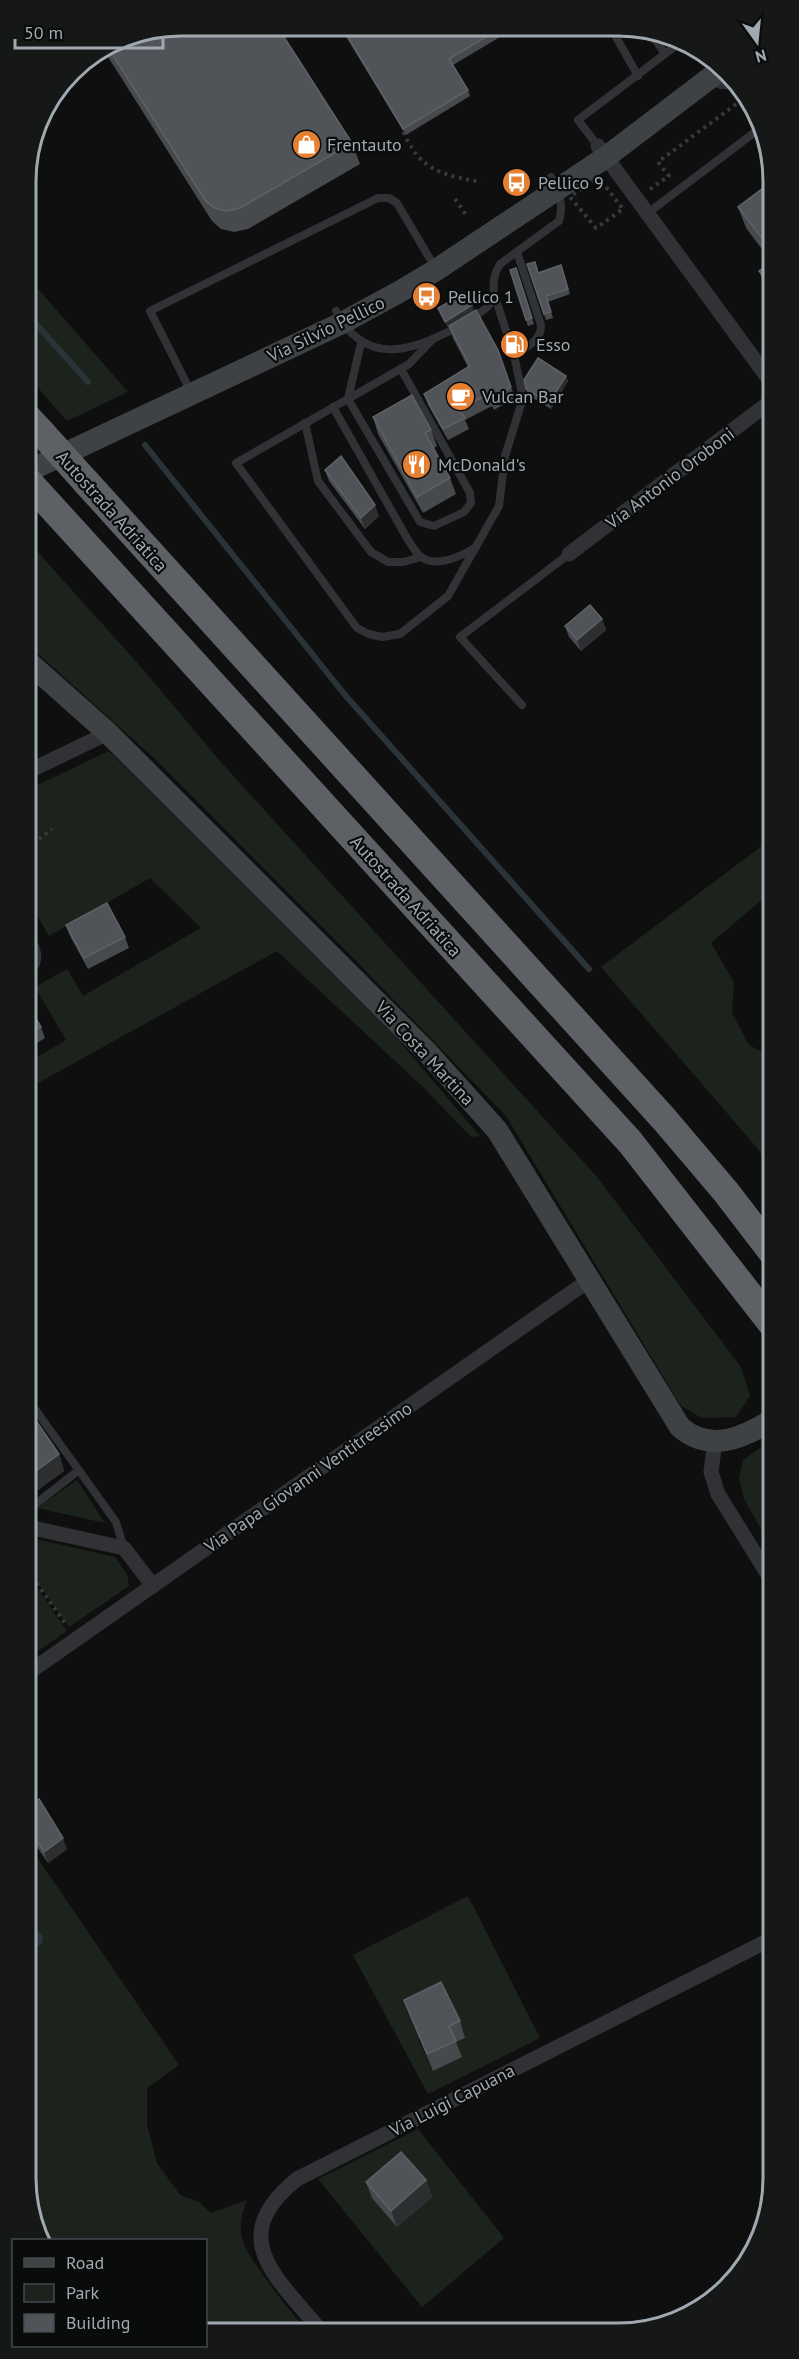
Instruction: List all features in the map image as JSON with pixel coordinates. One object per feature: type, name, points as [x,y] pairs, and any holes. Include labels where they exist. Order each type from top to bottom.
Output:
[{"type":"highway","name":"Autostrada Adriatica","points":[[36,439],[86,483],[664,1119],[726,1192],[763,1240]]},
{"type":"highway","name":"Autostrada Adriatica","points":[[36,490],[630,1142],[763,1312]]},
{"type":"main road","name":"Via Silvio Pellico","points":[[36,467],[189,388],[436,270],[711,71]]},
{"type":"main road","name":"Via Silvio Pellico","points":[[339,317],[555,183]]},
{"type":"main road","name":"Via Silvio Pellico","points":[[36,434],[189,388]]},
{"type":"main road","name":"Via Costa Martina","points":[[36,670],[108,733],[427,1052],[497,1130],[673,1419],[690,1435],[715,1441],[730,1441],[763,1425]]},
{"type":"street","points":[[602,151],[763,371]]},
{"type":"street","name":"Via Antonio Oroboni","points":[[569,554],[763,408]]},
{"type":"street","points":[[36,767],[108,733]]},
{"type":"street","name":"Via Papa Giovanni Ventitreesimo","points":[[36,1668],[588,1281]]},
{"type":"street","points":[[715,1441],[711,1472],[718,1494],[763,1566]]},
{"type":"street","points":[[36,1529],[124,1548],[153,1586]]},
{"type":"street","name":"Via Luigi Capuana","points":[[314,2323],[271,2271],[264,2254],[260,2228],[271,2203],[282,2191],[297,2179],[763,1943]]},
{"type":"lane","points":[[616,36],[638,76]]},
{"type":"lane","points":[[657,42],[665,54]]},
{"type":"lane","points":[[602,151],[578,120],[674,47]]},
{"type":"lane","points":[[716,75],[721,85],[726,85]]},
{"type":"lane","points":[[648,213],[754,133]]},
{"type":"lane","points":[[431,341],[409,364],[236,463],[357,628],[382,637],[400,634],[448,596],[499,506],[505,456],[523,398],[514,354],[495,297],[494,274],[500,264],[559,221],[562,212],[555,183]]},
{"type":"lane","points":[[189,388],[150,311],[378,198],[389,198],[397,203],[430,259]]},
{"type":"lane","points":[[514,354],[536,341],[541,333],[541,325],[517,252]]},
{"type":"lane","points":[[339,317],[361,343],[374,348],[392,349],[431,341],[482,313],[495,297]]},
{"type":"lane","points":[[361,343],[348,399],[420,522],[426,526],[435,526],[464,512],[471,503],[470,493],[401,369]]},
{"type":"lane","points":[[333,407],[408,540],[421,557],[432,561],[452,559],[478,546]]},
{"type":"lane","points":[[305,423],[318,481],[371,552],[388,562],[403,562],[421,557]]},
{"type":"lane","points":[[522,705],[460,637],[569,554]]},
{"type":"lane","points":[[36,1410],[116,1522],[124,1548]]},
{"type":"lane","points":[[36,1504],[79,1470]]},
{"type":"path","points":[[648,190],[669,176],[658,162],[739,102]]},
{"type":"path","points":[[404,132],[418,159],[427,166],[450,177],[481,182]]},
{"type":"path","points":[[594,180],[602,182],[623,209],[596,228],[570,197],[594,180]]},
{"type":"path","points":[[455,199],[466,215]]},
{"type":"path","points":[[36,841],[52,829]]},
{"type":"path","points":[[36,1582],[76,1640]]},
{"type":"green space","points":[[36,286],[128,392],[67,421],[36,385]]},
{"type":"green space","points":[[36,550],[141,667],[220,761],[597,1177],[741,1367],[750,1396],[736,1417],[702,1418],[681,1406],[506,1116],[154,758],[36,652]]},
{"type":"green space","points":[[109,751],[394,1035],[480,1136],[471,1137],[424,1088],[277,951],[36,1084],[36,1058],[66,1040],[36,986],[67,969],[83,996],[201,928],[150,878],[49,936],[36,914],[36,786]]},
{"type":"green space","points":[[763,845],[763,899],[711,943],[734,982],[732,1013],[749,1045],[763,1052],[763,1156],[758,1149],[601,967]]},
{"type":"green space","points":[[763,1446],[763,1533],[744,1499],[739,1478],[743,1460]]},
{"type":"green space","points":[[77,1480],[105,1523],[37,1508]]},
{"type":"green space","points":[[36,1539],[115,1557],[127,1574],[129,1586],[69,1627],[36,1580]]},
{"type":"green space","points":[[36,1586],[67,1631],[36,1652]]},
{"type":"green space","points":[[36,1856],[179,2065],[147,2088],[147,2125],[157,2163],[180,2195],[199,2202],[211,2213],[247,2200],[241,2223],[245,2247],[270,2285],[301,2323],[207,2323],[207,2239],[50,2239],[41,2215],[36,2178]]},
{"type":"green space","points":[[468,1896],[540,2038],[428,2094],[353,1955]],"holes":[[[465,2037],[455,2043],[433,2070],[418,2039]]]},
{"type":"green space","points":[[418,2129],[504,2238],[422,2307],[318,2179]]},
{"type":"shaded area","points":[[36,1931],[42,1936],[42,1942],[36,1947]]},
{"type":"building","points":[[283,36],[352,143],[240,208],[226,211],[214,208],[205,200],[112,54],[135,44],[162,37]]},
{"type":"building","points":[[347,36],[488,36],[449,59],[468,90],[403,129]]},
{"type":"building","points":[[763,188],[763,240],[738,207]]},
{"type":"building","points":[[535,262],[538,273],[561,265],[568,289],[546,296],[551,312],[544,314],[527,264]]},
{"type":"building","points":[[516,268],[532,318],[526,320],[510,270]]},
{"type":"building","points":[[465,293],[472,305],[445,322],[438,308]]},
{"type":"building","points":[[476,310],[498,350],[511,387],[490,399],[488,394],[459,410],[465,418],[443,429],[424,394],[470,366],[449,326]]},
{"type":"building","points":[[538,358],[566,376],[549,403],[526,389],[524,380]]},
{"type":"building","name":"McDonald's","points":[[412,395],[431,430],[425,433],[450,478],[417,497],[373,417]]},
{"type":"building","points":[[341,456],[375,505],[361,518],[325,470]]},
{"type":"building","points":[[590,605],[602,619],[577,640],[565,626]]},
{"type":"building","points":[[107,903],[125,937],[84,958],[66,925]]},
{"type":"building","points":[[36,1019],[41,1027],[36,1030]]},
{"type":"building","points":[[36,1421],[59,1454],[36,1471]]},
{"type":"building","points":[[39,1799],[63,1838],[44,1852],[36,1840],[36,1801]]},
{"type":"building","points":[[441,1982],[460,2021],[449,2026],[456,2041],[427,2054],[404,2000]]},
{"type":"building","points":[[401,2152],[426,2180],[391,2211],[366,2182]]},
{"type":"waterway","points":[[36,324],[88,382]]},
{"type":"waterway","points":[[145,445],[345,695],[589,969]]},
{"type":"place","name":"Frentauto","points":[[306,144]]},
{"type":"place","name":"Pellico 9","points":[[517,182]]},
{"type":"place","name":"Pellico 1","points":[[427,296]]},
{"type":"place","name":"Esso","points":[[515,344]]},
{"type":"place","name":"Vulcan Bar","points":[[461,396]]},
{"type":"place","name":"McDonald's","points":[[417,464]]}]
